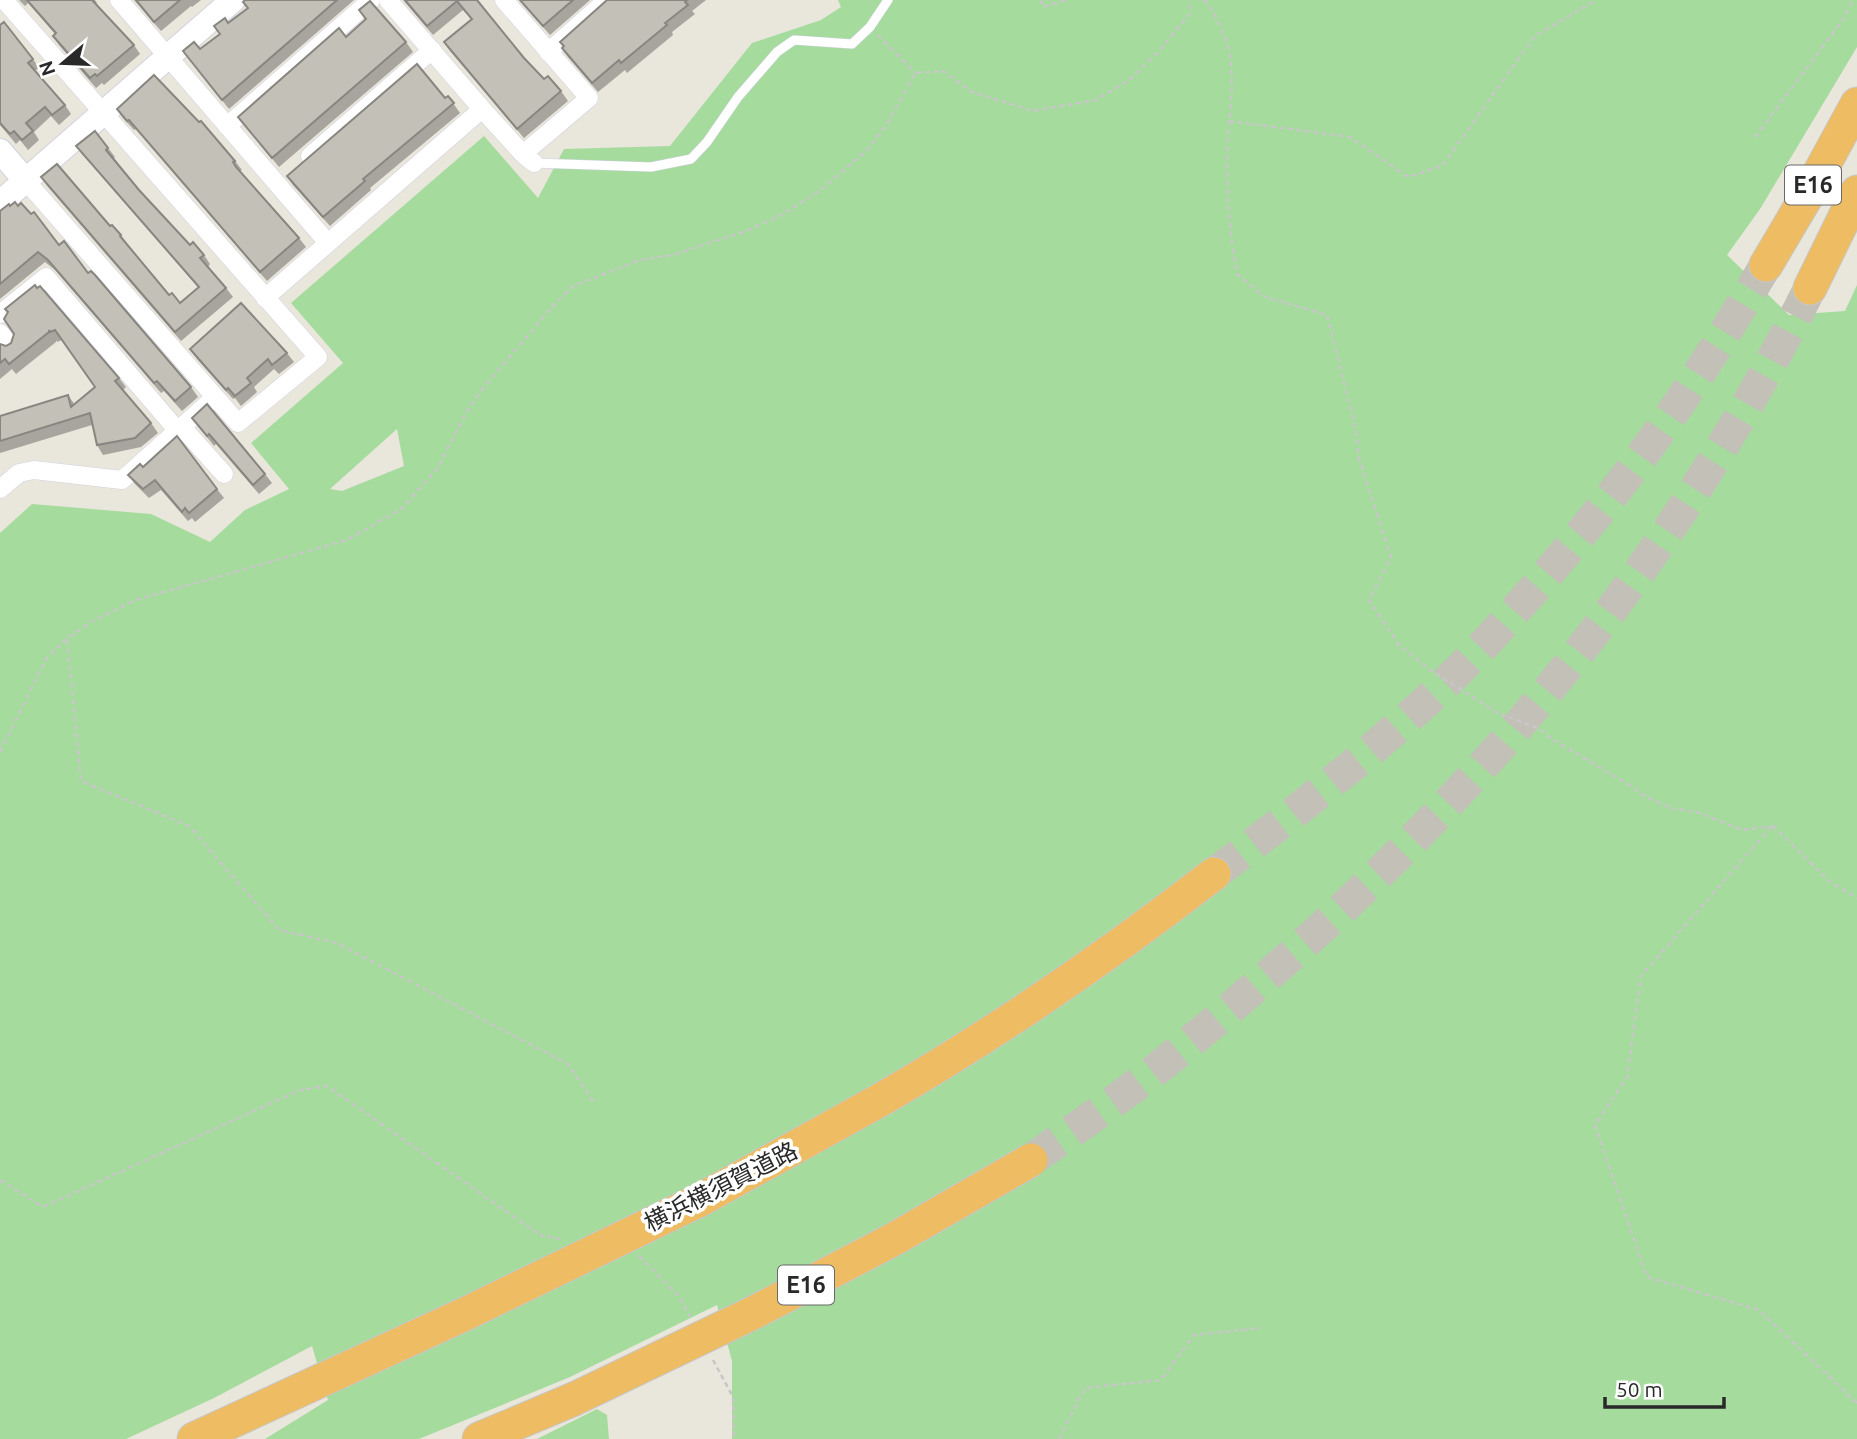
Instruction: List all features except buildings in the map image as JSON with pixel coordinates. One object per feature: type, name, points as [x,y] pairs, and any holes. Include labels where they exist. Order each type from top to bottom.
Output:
[{"type":"highway","name":"E16","points":[[1766,264],[1857,104]]},
{"type":"highway","name":"E16","points":[[1810,288],[1857,192]]},
{"type":"highway","name":"横浜横須賀道路","points":[[194,1439],[465,1314],[700,1200],[882,1100],[1036,1004],[1152,922],[1214,874]]},
{"type":"highway","name":"E16","points":[[479,1439],[574,1399],[755,1312],[896,1238],[1031,1160]]},
{"type":"street","points":[[0,151],[238,423],[318,357],[4,0]]},
{"type":"street","points":[[120,0],[226,126],[288,175],[328,243]]},
{"type":"street","points":[[0,203],[233,0]]},
{"type":"street","points":[[226,126],[371,0]]},
{"type":"street","points":[[388,0],[529,159],[589,98],[504,0]]},
{"type":"street","points":[[548,52],[607,0]]},
{"type":"street","points":[[288,175],[432,50]]},
{"type":"street","points":[[265,298],[482,109]]},
{"type":"street","points":[[0,314],[46,277],[224,474]]},
{"type":"street","points":[[0,488],[19,473],[34,470],[122,480],[215,397]]},
{"type":"lane","points":[[529,159],[651,167],[691,159],[707,142],[738,97],[777,52],[794,40],[852,44],[870,27],[888,0]]},
{"type":"path","points":[[1041,0],[1043,7],[1067,0]]},
{"type":"path","points":[[870,27],[915,73],[943,71],[972,92],[1032,111],[1096,100],[1129,80],[1158,52],[1189,15],[1190,0]]},
{"type":"path","points":[[1204,0],[1223,28],[1230,49],[1233,75],[1227,159],[1230,239],[1237,274],[1265,297],[1326,315],[1356,432],[1359,458],[1391,557],[1369,600],[1399,645],[1432,671],[1497,713],[1540,729],[1640,794],[1670,808],[1698,813],[1742,830],[1773,826]]},
{"type":"path","points":[[1230,121],[1350,136],[1408,177],[1442,166],[1535,36],[1596,0]]},
{"type":"path","points":[[1755,137],[1845,17],[1852,0]]},
{"type":"path","points":[[0,752],[46,659],[66,638],[136,600],[347,540],[401,509],[437,469],[467,411],[484,387],[573,286],[640,260],[673,255],[746,231],[783,214],[821,190],[867,150],[886,126],[915,73]]},
{"type":"path","points":[[66,638],[81,781],[189,826],[279,930],[337,943],[568,1064],[594,1103]]},
{"type":"path","points":[[1773,826],[1829,881],[1857,898]]},
{"type":"path","points":[[1773,826],[1641,976],[1627,1077],[1595,1125],[1647,1277],[1759,1310],[1857,1403]]},
{"type":"path","points":[[0,1180],[43,1207],[300,1090],[327,1086],[540,1235],[565,1240]]},
{"type":"path","points":[[627,1253],[640,1256],[679,1296],[691,1318]]},
{"type":"path","points":[[1059,1439],[1085,1388],[1161,1380],[1194,1335],[1261,1328]]},
{"type":"path","points":[[709,1352],[733,1397],[734,1439]]},
{"type":"green space","points":[[838,0],[1857,0],[1857,47],[1760,209],[1727,255],[1789,315],[1845,311],[1857,285],[1857,1439],[732,1439],[732,1361],[717,1305],[570,1377],[419,1439],[265,1439],[328,1400],[312,1346],[214,1398],[126,1439],[0,1439],[0,533],[32,504],[151,514],[210,542],[245,510],[289,489],[251,443],[343,363],[291,303],[484,136],[538,198],[564,149],[670,146],[752,43],[821,20],[841,7]],"holes":[[[397,429],[404,466],[342,491],[330,489]]]},
{"type":"green space","points":[[597,1409],[607,1415],[609,1439],[537,1439]]},
{"type":"tunnel","points":[[1214,874],[1323,790],[1393,731],[1492,636],[1577,538],[1657,435],[1766,265]]},
{"type":"tunnel","points":[[1031,1160],[1147,1076],[1279,966],[1436,816],[1509,736],[1578,653],[1643,567],[1703,477],[1759,384],[1810,288]]}]
